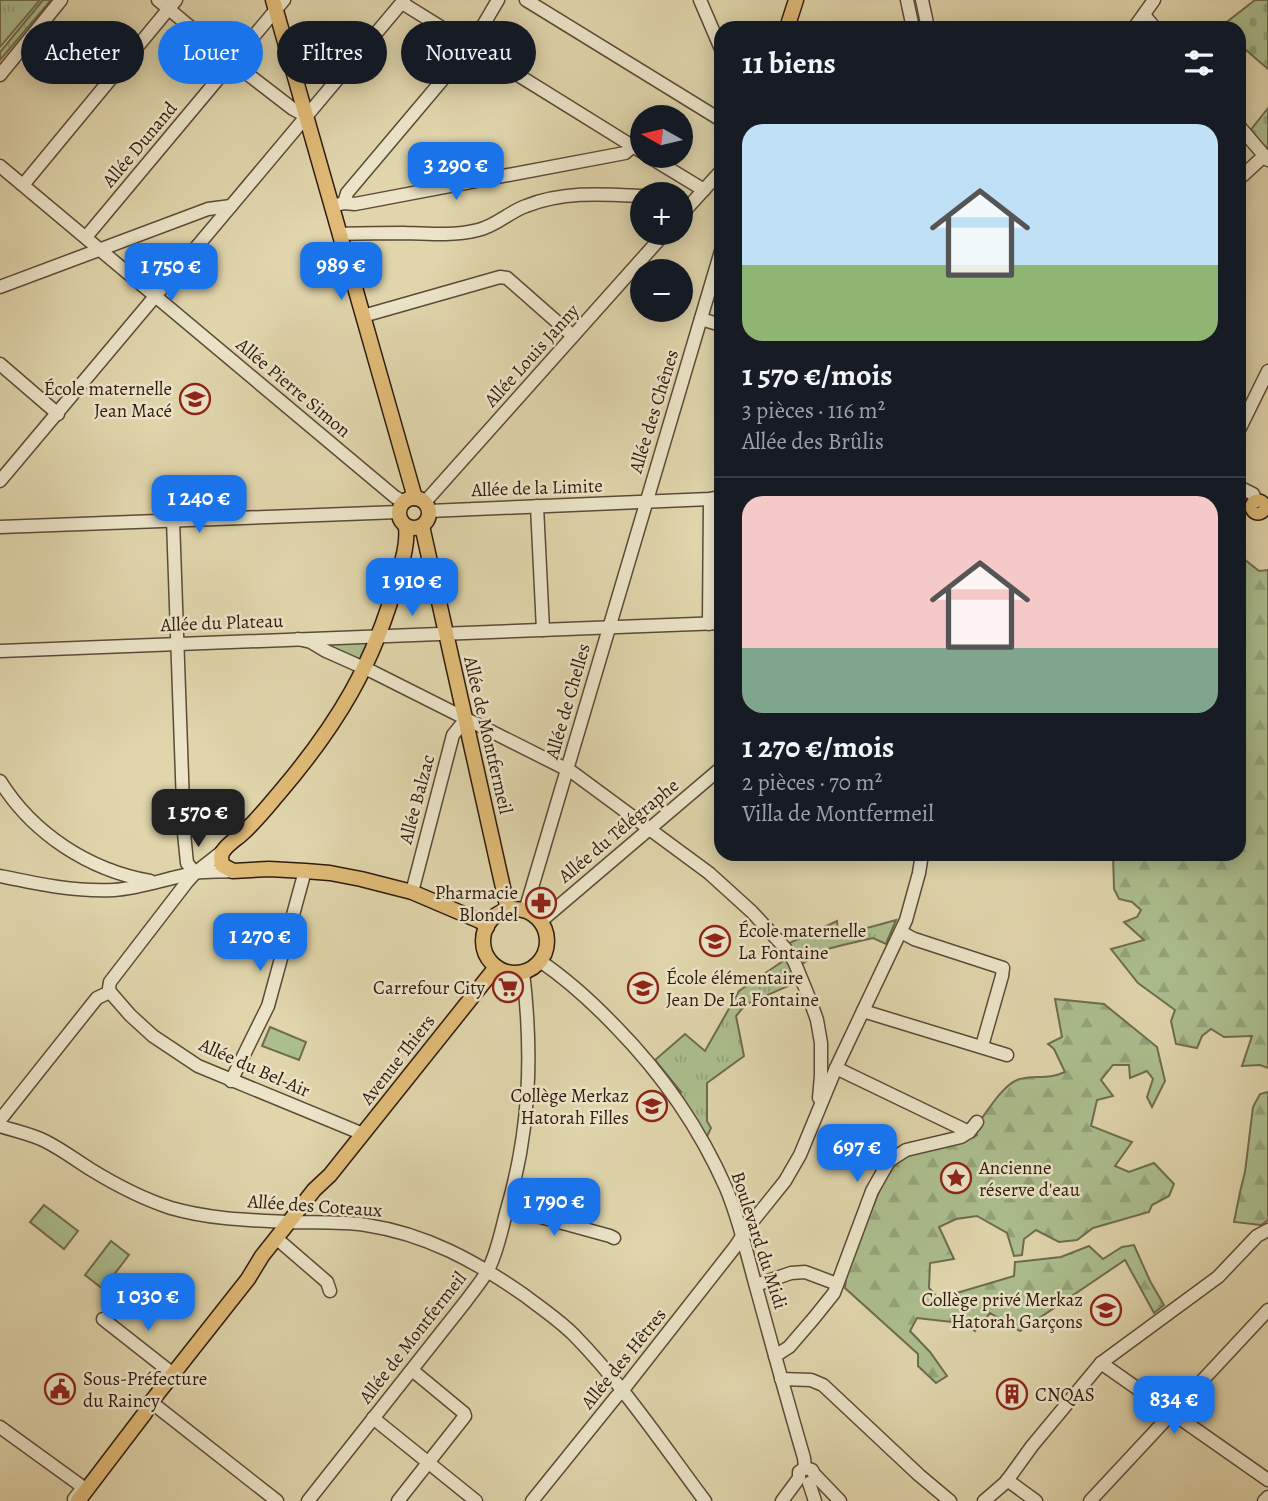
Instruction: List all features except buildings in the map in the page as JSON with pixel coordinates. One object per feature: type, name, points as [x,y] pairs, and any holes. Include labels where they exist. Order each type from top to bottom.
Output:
[{"type":"main road","points":[[789,21],[796,0]]},
{"type":"main road","points":[[277,3],[306,117],[338,204],[339,233],[414,505],[428,520],[422,527],[406,527]]},
{"type":"main road","points":[[414,505],[400,520],[406,527],[407,537],[380,636],[350,697],[304,763],[244,832],[223,851],[222,865],[233,871],[305,871],[361,879],[412,892],[480,920],[487,927]]},
{"type":"main road","name":"Allée de Montfermeil","points":[[422,527],[508,910]]},
{"type":"main road","points":[[508,910],[525,911],[534,915],[545,930],[546,950],[532,968],[523,972],[505,972],[496,967],[486,955],[484,935],[494,918],[508,910]]},
{"type":"main road","name":"Avenue Thiers","points":[[78,1501],[151,1402],[248,1279],[266,1262],[294,1222],[312,1205],[330,1175],[496,967]]},
{"type":"main road","name":"Avenue Thiers","points":[[70,1501],[141,1410],[151,1402]]},
{"type":"street","points":[[0,75],[61,0]]},
{"type":"street","points":[[486,21],[498,0]]},
{"type":"street","points":[[526,0],[714,116]]},
{"type":"street","points":[[701,0],[714,32]]},
{"type":"street","points":[[907,0],[912,21]]},
{"type":"street","points":[[922,0],[926,21]]},
{"type":"street","points":[[1140,21],[1154,0]]},
{"type":"street","points":[[0,481],[403,1],[433,21]]},
{"type":"street","points":[[23,185],[167,3],[187,21]]},
{"type":"street","name":"Allée Dunand","points":[[263,21],[277,3]]},
{"type":"street","points":[[1144,15],[1149,21]]},
{"type":"street","name":"Allée Dunand","points":[[86,237],[214,84]]},
{"type":"street","points":[[261,84],[306,117]]},
{"type":"street","points":[[338,204],[439,84]]},
{"type":"street","points":[[533,84],[630,144]]},
{"type":"street","points":[[1246,134],[1266,158],[1246,174]]},
{"type":"street","points":[[338,204],[355,204],[630,151]]},
{"type":"street","name":"Allée Pierre Simon","points":[[0,166],[394,496],[414,505]]},
{"type":"street","points":[[668,168],[704,190]]},
{"type":"street","points":[[693,197],[714,179]]},
{"type":"street","points":[[339,233],[458,234],[491,226],[528,205],[559,196],[630,196]]},
{"type":"street","points":[[0,287],[208,209],[231,206]]},
{"type":"street","name":"Allée Louis Janny","points":[[414,505],[654,245]]},
{"type":"street","name":"Allée des Chênes","points":[[646,501],[714,275]]},
{"type":"street","points":[[363,316],[500,277],[507,278],[573,336]]},
{"type":"street","points":[[701,319],[714,323]]},
{"type":"street","points":[[0,364],[58,414]]},
{"type":"street","points":[[1246,416],[1268,371]]},
{"type":"street","points":[[1246,491],[1254,495],[1258,506]]},
{"type":"street","name":"Allée de la Limite","points":[[0,527],[173,520],[414,505],[537,506],[714,498]]},
{"type":"street","name":"Allée de Chelles","points":[[525,911],[646,501]]},
{"type":"street","points":[[537,506],[543,630]]},
{"type":"street","points":[[173,520],[184,833],[187,863],[195,873]]},
{"type":"street","name":"Allée du Plateau","points":[[0,651],[714,623]]},
{"type":"street","points":[[326,651],[324,644],[331,638]]},
{"type":"street","points":[[298,639],[311,642],[365,668],[567,769],[709,873],[752,912],[794,961],[817,1020],[821,1043],[817,1116]]},
{"type":"street","name":"Allée Balzac","points":[[412,892],[453,735],[466,719]]},
{"type":"street","name":"Allée du Télégraphe","points":[[540,922],[714,774]]},
{"type":"street","points":[[0,781],[24,813],[68,849],[117,874],[157,882]]},
{"type":"street","points":[[0,1120],[97,998],[110,992],[110,982],[195,873],[223,851]]},
{"type":"street","name":"Allée des Hêtres","points":[[532,1501],[622,1391],[785,1181],[800,1155],[836,1068],[901,933],[921,861]]},
{"type":"street","points":[[0,876],[44,886],[114,890],[195,873],[233,871]]},
{"type":"street","points":[[231,1081],[268,1006],[305,871]]},
{"type":"street","points":[[901,933],[1003,968],[982,1046]]},
{"type":"street","name":"Boulevard du Midi","points":[[540,961],[592,1002],[641,1052],[674,1095],[707,1148],[727,1191],[742,1238],[815,1501]]},
{"type":"street","name":"Allée de Montfermeil","points":[[308,1501],[488,1270],[508,1208],[521,1150],[529,1073],[523,972]]},
{"type":"street","name":"Allée du Bel-Air","points":[[110,992],[161,1041],[198,1066],[363,1134]]},
{"type":"street","points":[[863,1011],[1007,1055]]},
{"type":"street","points":[[775,1356],[789,1347],[834,1293],[872,1191],[889,1161],[906,1150],[961,1137],[973,1127],[836,1068]]},
{"type":"street","name":"Allée des Coteaux","points":[[0,1126],[44,1140],[143,1198],[170,1208],[226,1219],[348,1223],[390,1229],[430,1242],[488,1270],[572,1332],[622,1391],[705,1501]]},
{"type":"street","points":[[508,1208],[614,1238]]},
{"type":"street","points":[[984,1501],[1007,1480],[1101,1363],[1218,1277],[1257,1236],[1268,1231]]},
{"type":"street","points":[[279,1241],[327,1282],[330,1291]]},
{"type":"street","points":[[756,1285],[792,1273],[805,1272],[837,1284]]},
{"type":"street","points":[[1090,1501],[1268,1310]]},
{"type":"street","points":[[103,1319],[173,1374]]},
{"type":"street","points":[[1101,1363],[1268,1480]]},
{"type":"street","points":[[398,1501],[465,1418],[465,1415],[411,1370]]},
{"type":"street","points":[[781,1379],[811,1380],[823,1385],[950,1501]]},
{"type":"street","points":[[151,1402],[277,1501]]},
{"type":"street","points":[[373,1418],[476,1501]]},
{"type":"street","points":[[0,1427],[80,1485]]},
{"type":"street","points":[[782,1501],[807,1476],[840,1501]]},
{"type":"street","points":[[1007,1480],[1036,1501]]},
{"type":"street","points":[[1264,1501],[1268,1497]]},
{"type":"green space","points":[[0,0],[40,0],[21,21],[0,47]]},
{"type":"green space","points":[[43,0],[51,0],[33,21],[26,21]]},
{"type":"green space","points":[[1255,0],[1268,0],[1268,69],[1246,50],[1246,21],[1228,21]]},
{"type":"green space","points":[[21,27],[21,35],[0,60],[0,52]]},
{"type":"green space","points":[[1268,108],[1268,152],[1250,131]]},
{"type":"green space","points":[[1246,561],[1259,571],[1268,570],[1268,1068],[1260,1065],[1242,1066],[1252,1036],[1224,1037],[1211,1029],[1202,1036],[1197,1048],[1176,1044],[1171,1021],[1175,1010],[1138,983],[1111,949],[1144,940],[1124,922],[1137,917],[1141,910],[1132,902],[1119,899],[1114,889],[1113,861],[1246,861]]},
{"type":"green space","points":[[368,641],[362,661],[327,647],[327,643]]},
{"type":"green space","points":[[896,920],[886,944],[873,938],[820,951],[797,968],[783,946],[837,921],[838,936]]},
{"type":"green space","points":[[786,959],[797,982],[745,1005],[736,1016],[744,1056],[707,1083],[707,1121],[711,1128],[704,1143],[674,1094],[681,1092],[655,1060],[685,1034],[705,1051],[739,991]]},
{"type":"green space","points":[[1055,999],[1104,1004],[1157,1047],[1165,1081],[1152,1107],[1147,1097],[1153,1079],[1147,1071],[1130,1078],[1129,1065],[1113,1065],[1101,1080],[1113,1096],[1097,1100],[1091,1126],[1132,1142],[1115,1166],[1129,1172],[1154,1163],[1174,1184],[1169,1196],[1152,1205],[1149,1212],[1093,1228],[1077,1240],[1059,1242],[1036,1230],[1024,1239],[1022,1255],[1014,1256],[1007,1233],[977,1216],[956,1219],[939,1227],[954,1259],[930,1263],[929,1288],[937,1297],[950,1295],[1014,1276],[1015,1262],[1061,1257],[1089,1246],[1103,1259],[1122,1247],[1134,1245],[1164,1305],[1154,1313],[1125,1260],[1020,1331],[990,1313],[975,1331],[961,1323],[917,1318],[910,1331],[930,1352],[947,1376],[936,1383],[918,1366],[918,1354],[845,1288],[847,1270],[892,1165],[905,1156],[977,1135],[974,1129],[1001,1093],[1013,1082],[1065,1072],[1054,1049],[1048,1044],[1062,1037]]},
{"type":"green space","points":[[270,1027],[306,1042],[299,1060],[262,1046]]},
{"type":"green space","points":[[1268,1092],[1268,1220],[1261,1225],[1234,1222],[1245,1172],[1253,1107],[1260,1094]]},
{"type":"green space","points":[[44,1205],[78,1231],[64,1249],[30,1222]]},
{"type":"green space","points":[[111,1241],[129,1255],[103,1289],[85,1275]]},
{"type":"place","name":"École maternelle Jean Macé","points":[[195,399]]},
{"type":"place","name":"Pharmacie Blondel","points":[[541,903]]},
{"type":"place","name":"École maternelle La Fontaine","points":[[715,941]]},
{"type":"place","name":"Carrefour City","points":[[508,987]]},
{"type":"place","name":"École élémentaire Jean De La Fontaine","points":[[643,988]]},
{"type":"place","name":"Collège Merkaz Hatorah Filles","points":[[652,1106]]},
{"type":"place","name":"Ancienne réserve d'eau","points":[[956,1178]]},
{"type":"place","name":"Collège privé Merkaz Hatorah Garçons","points":[[1106,1310]]},
{"type":"place","name":"Sous-Préfecture du Raincy","points":[[60,1389]]},
{"type":"place","name":"CNQAS","points":[[1012,1394]]}]
